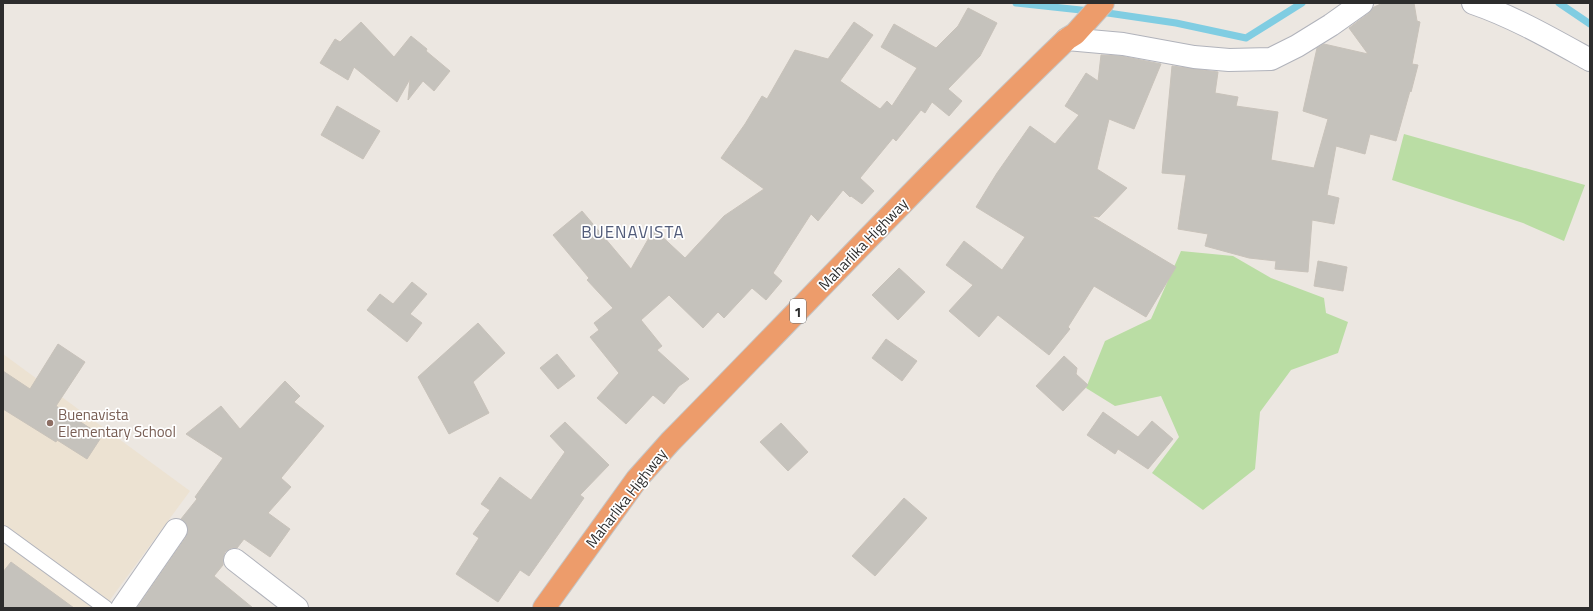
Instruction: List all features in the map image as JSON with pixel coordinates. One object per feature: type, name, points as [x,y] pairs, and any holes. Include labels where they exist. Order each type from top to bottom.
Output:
[{"type":"highway","name":"Maharlika Highway","points":[[544,608],[637,479],[670,442],[933,172],[1103,3]]},
{"type":"street","points":[[1071,36],[1194,57],[1229,60],[1271,59],[1297,46],[1331,25],[1362,3]]},
{"type":"street","points":[[1473,3],[1494,10],[1529,26],[1590,60]]},
{"type":"street","points":[[122,608],[176,530]]},
{"type":"street","points":[[235,560],[297,608]]},
{"type":"lane","points":[[3,533],[106,608]]},
{"type":"shaded area","name":"Buenavista Elementary School","points":[[3,354],[190,491],[104,608],[3,608]]},
{"type":"green space","points":[[1404,134],[1585,185],[1564,241],[1523,223],[1392,180]]},
{"type":"green space","points":[[1181,251],[1233,256],[1271,278],[1324,298],[1326,313],[1348,322],[1338,353],[1291,370],[1260,412],[1255,469],[1203,510],[1152,473],[1179,437],[1161,396],[1115,406],[1086,388],[1105,341],[1151,319]]},
{"type":"building","points":[[1383,3],[1414,3],[1417,21],[1420,22],[1412,64],[1418,65],[1411,92],[1410,91],[1396,141],[1370,134],[1365,154],[1336,146],[1327,195],[1339,198],[1334,224],[1312,220],[1308,272],[1275,269],[1276,261],[1249,258],[1205,246],[1208,234],[1178,229],[1186,175],[1162,173],[1172,66],[1218,72],[1215,93],[1238,97],[1236,106],[1278,112],[1271,160],[1314,168],[1328,119],[1303,111],[1317,48],[1324,44],[1368,54],[1349,28],[1369,13],[1374,7]]},
{"type":"building","points":[[968,8],[997,23],[980,56],[948,89],[962,101],[949,116],[932,102],[925,113],[921,110],[896,141],[893,138],[860,178],[874,191],[862,204],[851,196],[850,197],[843,190],[818,221],[811,214],[773,273],[782,281],[766,300],[752,288],[724,318],[718,312],[703,328],[669,295],[641,320],[662,346],[657,350],[689,379],[679,386],[664,404],[653,395],[626,424],[597,398],[619,373],[590,337],[599,330],[594,323],[613,308],[587,280],[589,278],[553,235],[582,211],[631,269],[654,229],[685,258],[724,216],[764,189],[721,158],[745,124],[762,96],[767,99],[795,50],[828,59],[854,22],[873,35],[840,81],[880,109],[887,101],[892,106],[917,68],[881,47],[894,24],[936,48],[958,26]]},
{"type":"building","points":[[361,22],[394,57],[411,36],[450,71],[434,91],[423,81],[408,100],[410,79],[397,102],[354,67],[348,80],[320,63],[335,39],[340,42]]},
{"type":"building","points":[[1101,55],[1121,56],[1161,64],[1134,129],[1109,119],[1097,169],[1127,188],[1099,217],[1091,216],[1176,267],[1146,317],[1094,286],[1068,327],[1070,329],[1049,355],[998,315],[979,337],[949,311],[973,285],[946,265],[964,241],[1002,270],[1025,237],[976,207],[997,173],[1030,126],[1055,144],[1079,115],[1065,106],[1086,73],[1098,81]]},
{"type":"building","points":[[337,106],[380,131],[363,159],[321,135]]},
{"type":"building","points":[[1318,261],[1347,267],[1343,291],[1314,286]]},
{"type":"building","points":[[899,268],[925,292],[898,320],[872,295]]},
{"type":"building","points":[[412,282],[427,294],[410,314],[422,323],[407,342],[367,310],[380,294],[393,304]]},
{"type":"building","points":[[478,323],[505,353],[473,382],[489,413],[449,434],[418,377]]},
{"type":"building","points":[[886,339],[917,361],[902,381],[872,358]]},
{"type":"building","points":[[58,344],[85,362],[56,406],[102,436],[87,459],[57,440],[56,442],[3,409],[3,371],[30,389]]},
{"type":"building","points":[[557,354],[575,376],[558,389],[540,368]]},
{"type":"building","points":[[1064,356],[1077,368],[1076,374],[1088,385],[1063,411],[1036,386]]},
{"type":"building","points":[[285,381],[300,396],[294,402],[324,426],[281,478],[291,487],[268,513],[290,529],[270,557],[244,539],[237,548],[231,548],[225,552],[223,565],[214,576],[253,608],[137,608],[186,537],[188,531],[187,525],[181,519],[197,499],[195,497],[223,458],[186,434],[221,406],[240,429]]},
{"type":"building","points":[[1103,412],[1138,437],[1152,421],[1173,439],[1148,469],[1118,449],[1115,454],[1087,435]]},
{"type":"building","points":[[565,422],[609,465],[580,495],[584,498],[529,576],[520,570],[498,602],[456,574],[479,538],[473,534],[490,510],[481,504],[500,477],[531,500],[565,452],[550,436]]},
{"type":"building","points":[[781,423],[808,452],[788,471],[760,442]]},
{"type":"building","points":[[904,498],[927,518],[875,576],[852,556]]},
{"type":"building","points":[[11,562],[74,608],[3,608],[3,572]]},
{"type":"waterway","points":[[1016,3],[1090,11]]},
{"type":"waterway","points":[[1101,12],[1176,23],[1246,38],[1302,3]]},
{"type":"waterway","points":[[1559,3],[1590,24]]},
{"type":"place","name":"Buenavista Elementary School","points":[[50,423]]},
{"type":"district","name":"BUENAVISTA","points":[[633,232]]}]
